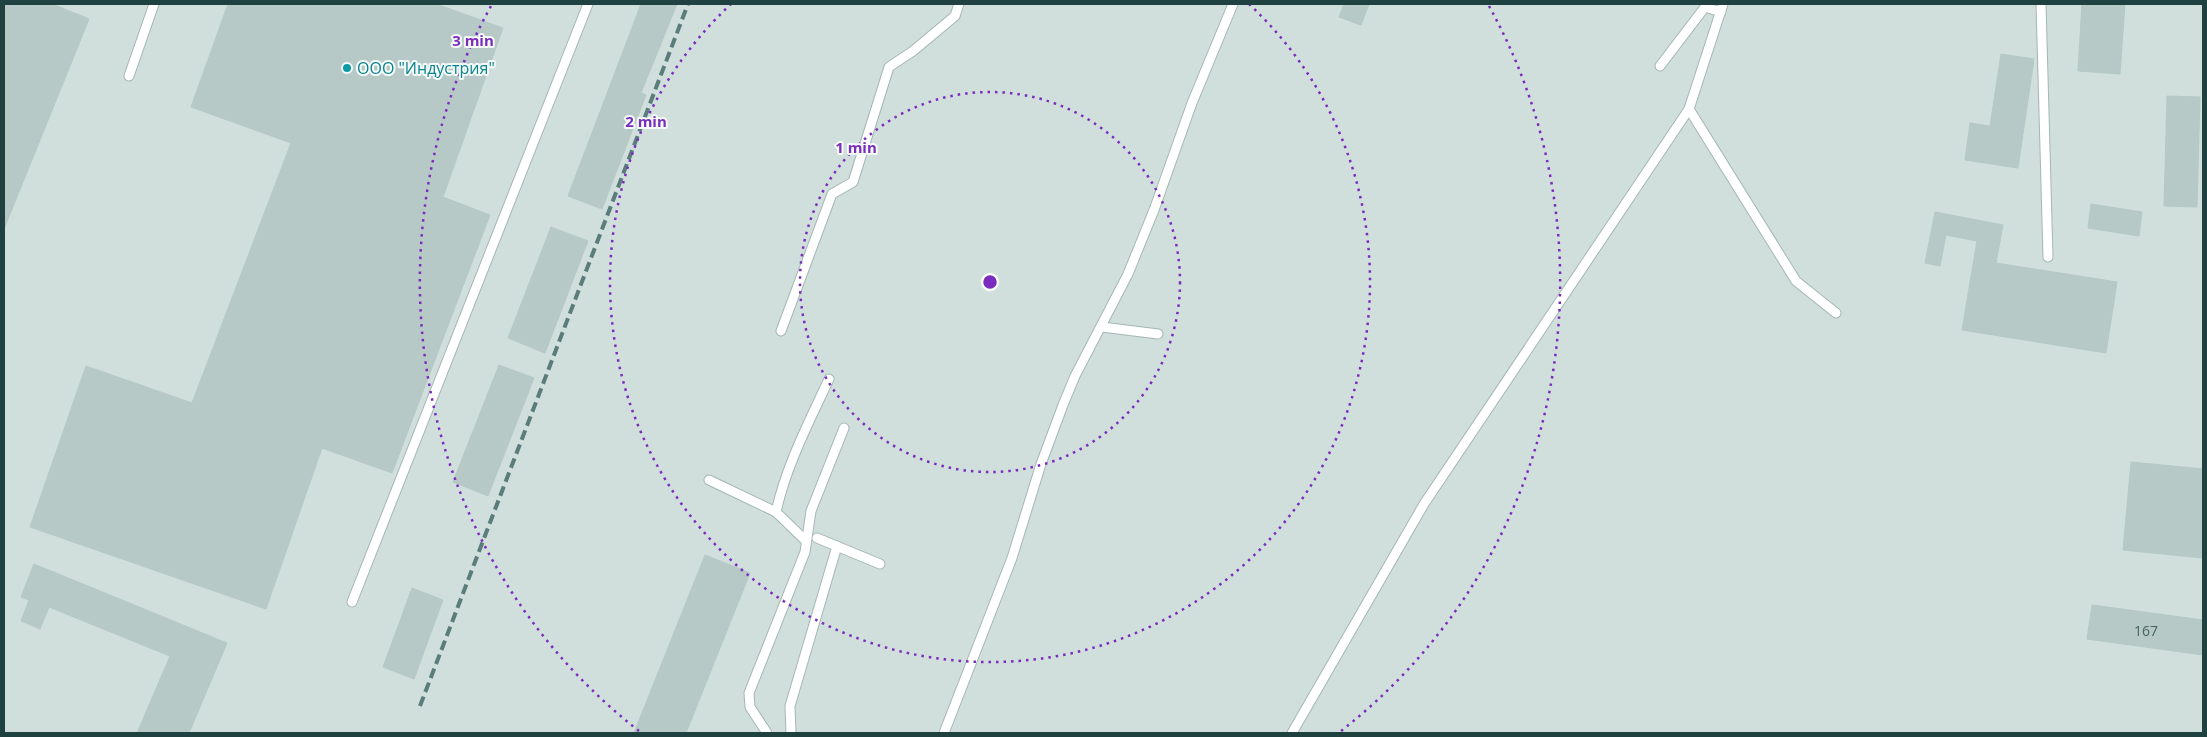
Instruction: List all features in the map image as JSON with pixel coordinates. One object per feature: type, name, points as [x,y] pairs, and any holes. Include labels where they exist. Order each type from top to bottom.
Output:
[{"type":"lane","points":[[129,76],[154,4]]},
{"type":"lane","points":[[352,602],[588,4]]},
{"type":"lane","points":[[781,331],[832,194],[853,182],[889,67],[913,51],[955,16],[959,4]]},
{"type":"lane","points":[[944,733],[1012,558],[1041,464],[1063,405],[1075,376],[1102,327],[1138,252],[1192,103],[1233,4]]},
{"type":"lane","points":[[2041,4],[2048,257]]},
{"type":"lane","points":[[1292,733],[1424,504],[1689,109],[1722,8],[1705,7],[1660,66]]},
{"type":"lane","points":[[1689,109],[1796,282],[1836,313]]},
{"type":"lane","points":[[1102,327],[1158,334]]},
{"type":"lane","points":[[776,512],[779,495],[800,441],[829,379]]},
{"type":"lane","points":[[768,733],[750,707],[749,693],[803,558],[811,511],[844,428]]},
{"type":"lane","points":[[709,480],[776,512],[806,541]]},
{"type":"lane","points":[[817,538],[880,564]]},
{"type":"lane","points":[[791,733],[790,706],[837,546]]},
{"type":"shaded area","points":[[4,4],[2203,4],[2203,733],[4,733]]},
{"type":"building","points":[[4,4],[52,4],[89,19],[4,229]]},
{"type":"building","points":[[228,4],[436,4],[503,28],[443,197],[490,215],[392,473],[322,448],[266,609],[30,527],[86,366],[192,403],[291,143],[191,107]]},
{"type":"building","points":[[641,4],[677,4],[641,93],[646,95],[602,209],[568,196]]},
{"type":"building","points":[[1344,4],[1369,4],[1361,25],[1339,17]]},
{"type":"building","points":[[2082,4],[2125,4],[2120,74],[2078,71]]},
{"type":"building","points":[[2001,54],[2034,59],[2018,168],[1965,160],[1970,123],[1990,126]]},
{"type":"building","points":[[2167,96],[2200,97],[2197,207],[2164,206]]},
{"type":"building","points":[[2091,204],[2142,212],[2139,236],[2088,228]]},
{"type":"building","points":[[1935,212],[2003,225],[1996,263],[2117,282],[2106,353],[1962,330],[1977,241],[1946,235],[1940,266],[1925,263]]},
{"type":"building","points":[[551,227],[588,241],[545,353],[508,338]]},
{"type":"building","points":[[499,365],[534,378],[488,496],[453,482]]},
{"type":"building","points":[[2131,462],[2203,469],[2203,558],[2123,550]]},
{"type":"building","points":[[705,555],[750,573],[686,733],[634,733]]},
{"type":"building","points":[[34,564],[227,643],[189,733],[137,733],[170,656],[49,607],[40,629],[21,621],[29,600],[21,597]]},
{"type":"building","points":[[412,588],[443,600],[414,679],[383,667]]},
{"type":"building","points":[[2092,605],[2203,620],[2203,655],[2087,639]]},
{"type":"railway","points":[[420,706],[688,4]]},
{"type":"place","name":"ООО \"Индустрия\"","points":[[347,68]]}]
